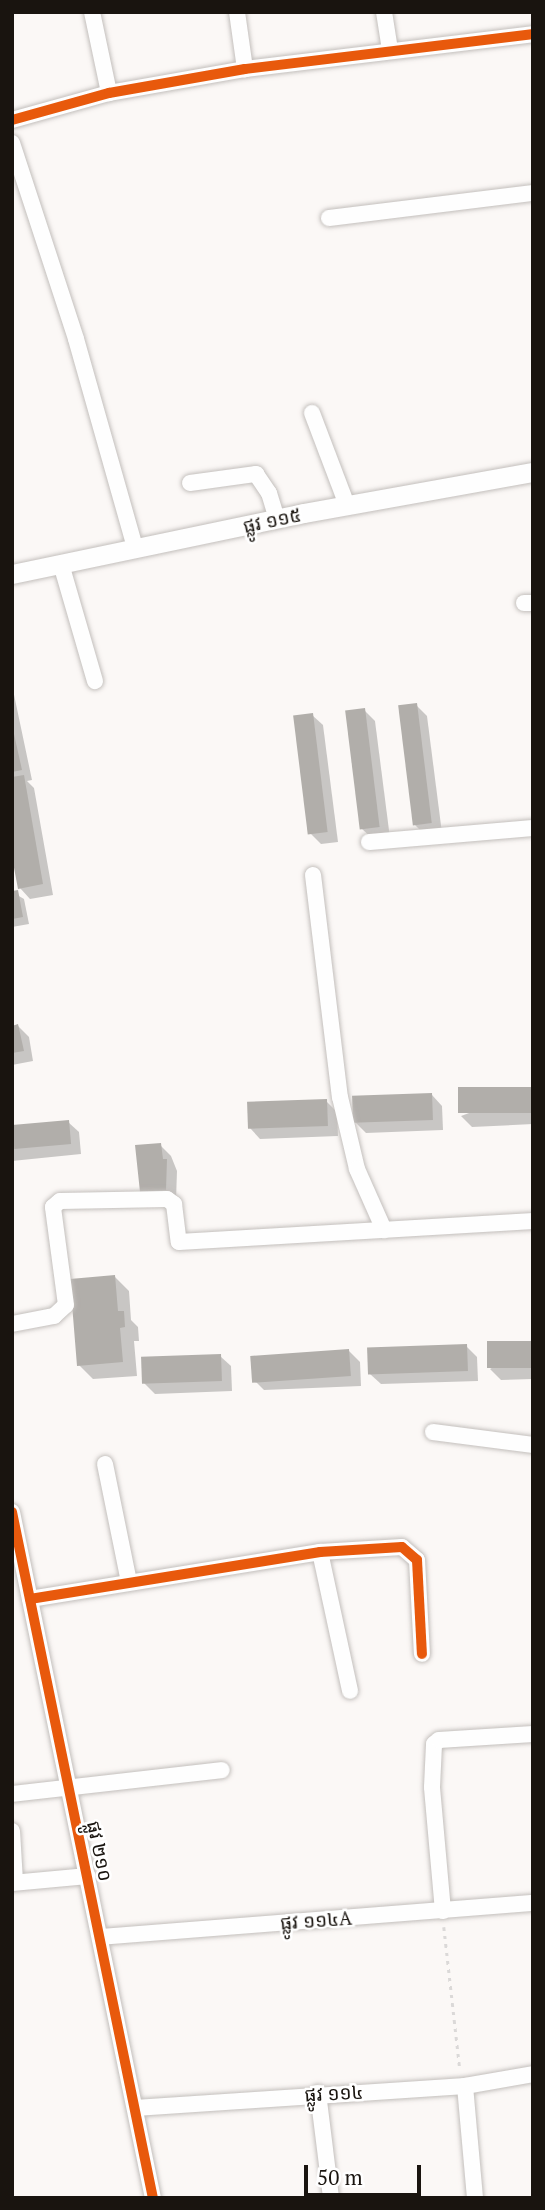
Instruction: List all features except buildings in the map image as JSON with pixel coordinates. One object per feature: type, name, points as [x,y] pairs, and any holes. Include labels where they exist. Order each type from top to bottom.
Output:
[{"type":"main road","name":"ផ្លូវ ១១៥","points":[[12,574],[347,505],[533,472]]},
{"type":"street","points":[[92,12],[109,93]]},
{"type":"street","points":[[237,12],[245,69]]},
{"type":"street","points":[[384,12],[390,50]]},
{"type":"street","points":[[12,120],[109,93],[245,69],[533,34]]},
{"type":"street","points":[[12,143],[135,548]]},
{"type":"street","points":[[329,218],[533,193]]},
{"type":"street","points":[[312,413],[347,505]]},
{"type":"street","points":[[190,483],[256,474],[269,493],[277,519]]},
{"type":"street","points":[[61,564],[95,681]]},
{"type":"street","points":[[369,842],[533,828]]},
{"type":"street","points":[[313,875],[340,1097],[357,1169],[384,1230]]},
{"type":"street","points":[[12,1324],[54,1316],[66,1305],[53,1208],[60,1201],[172,1201],[180,1242],[533,1221]]},
{"type":"street","points":[[433,1432],[533,1444]]},
{"type":"street","points":[[105,1464],[130,1582]]},
{"type":"street","name":"ផ្លូវ ២១០","points":[[12,1512],[153,2198]]},
{"type":"street","points":[[30,1599],[320,1552],[402,1546],[411,1551],[417,1560],[422,1654]]},
{"type":"street","points":[[320,1552],[350,1691]]},
{"type":"street","points":[[443,1911],[432,1787],[434,1744],[439,1740],[533,1734]]},
{"type":"street","points":[[12,1794],[222,1770]]},
{"type":"street","points":[[12,1831],[14,1882],[88,1876]]},
{"type":"street","name":"ផ្លូវ ១១៤A","points":[[100,1937],[533,1903]]},
{"type":"street","name":"ផ្លូវ ១១៤","points":[[135,2108],[318,2093],[465,2086],[533,2074]]},
{"type":"street","points":[[465,2086],[475,2198]]},
{"type":"street","points":[[318,2093],[331,2198]]},
{"type":"path","points":[[443,1911],[455,2053],[465,2086]]},
{"type":"cycle path","points":[[12,120],[109,93],[245,69],[533,34]]},
{"type":"cycle path","points":[[12,1512],[153,2198]]},
{"type":"cycle path","points":[[30,1599],[320,1552],[402,1547],[417,1560],[422,1654]]}]
